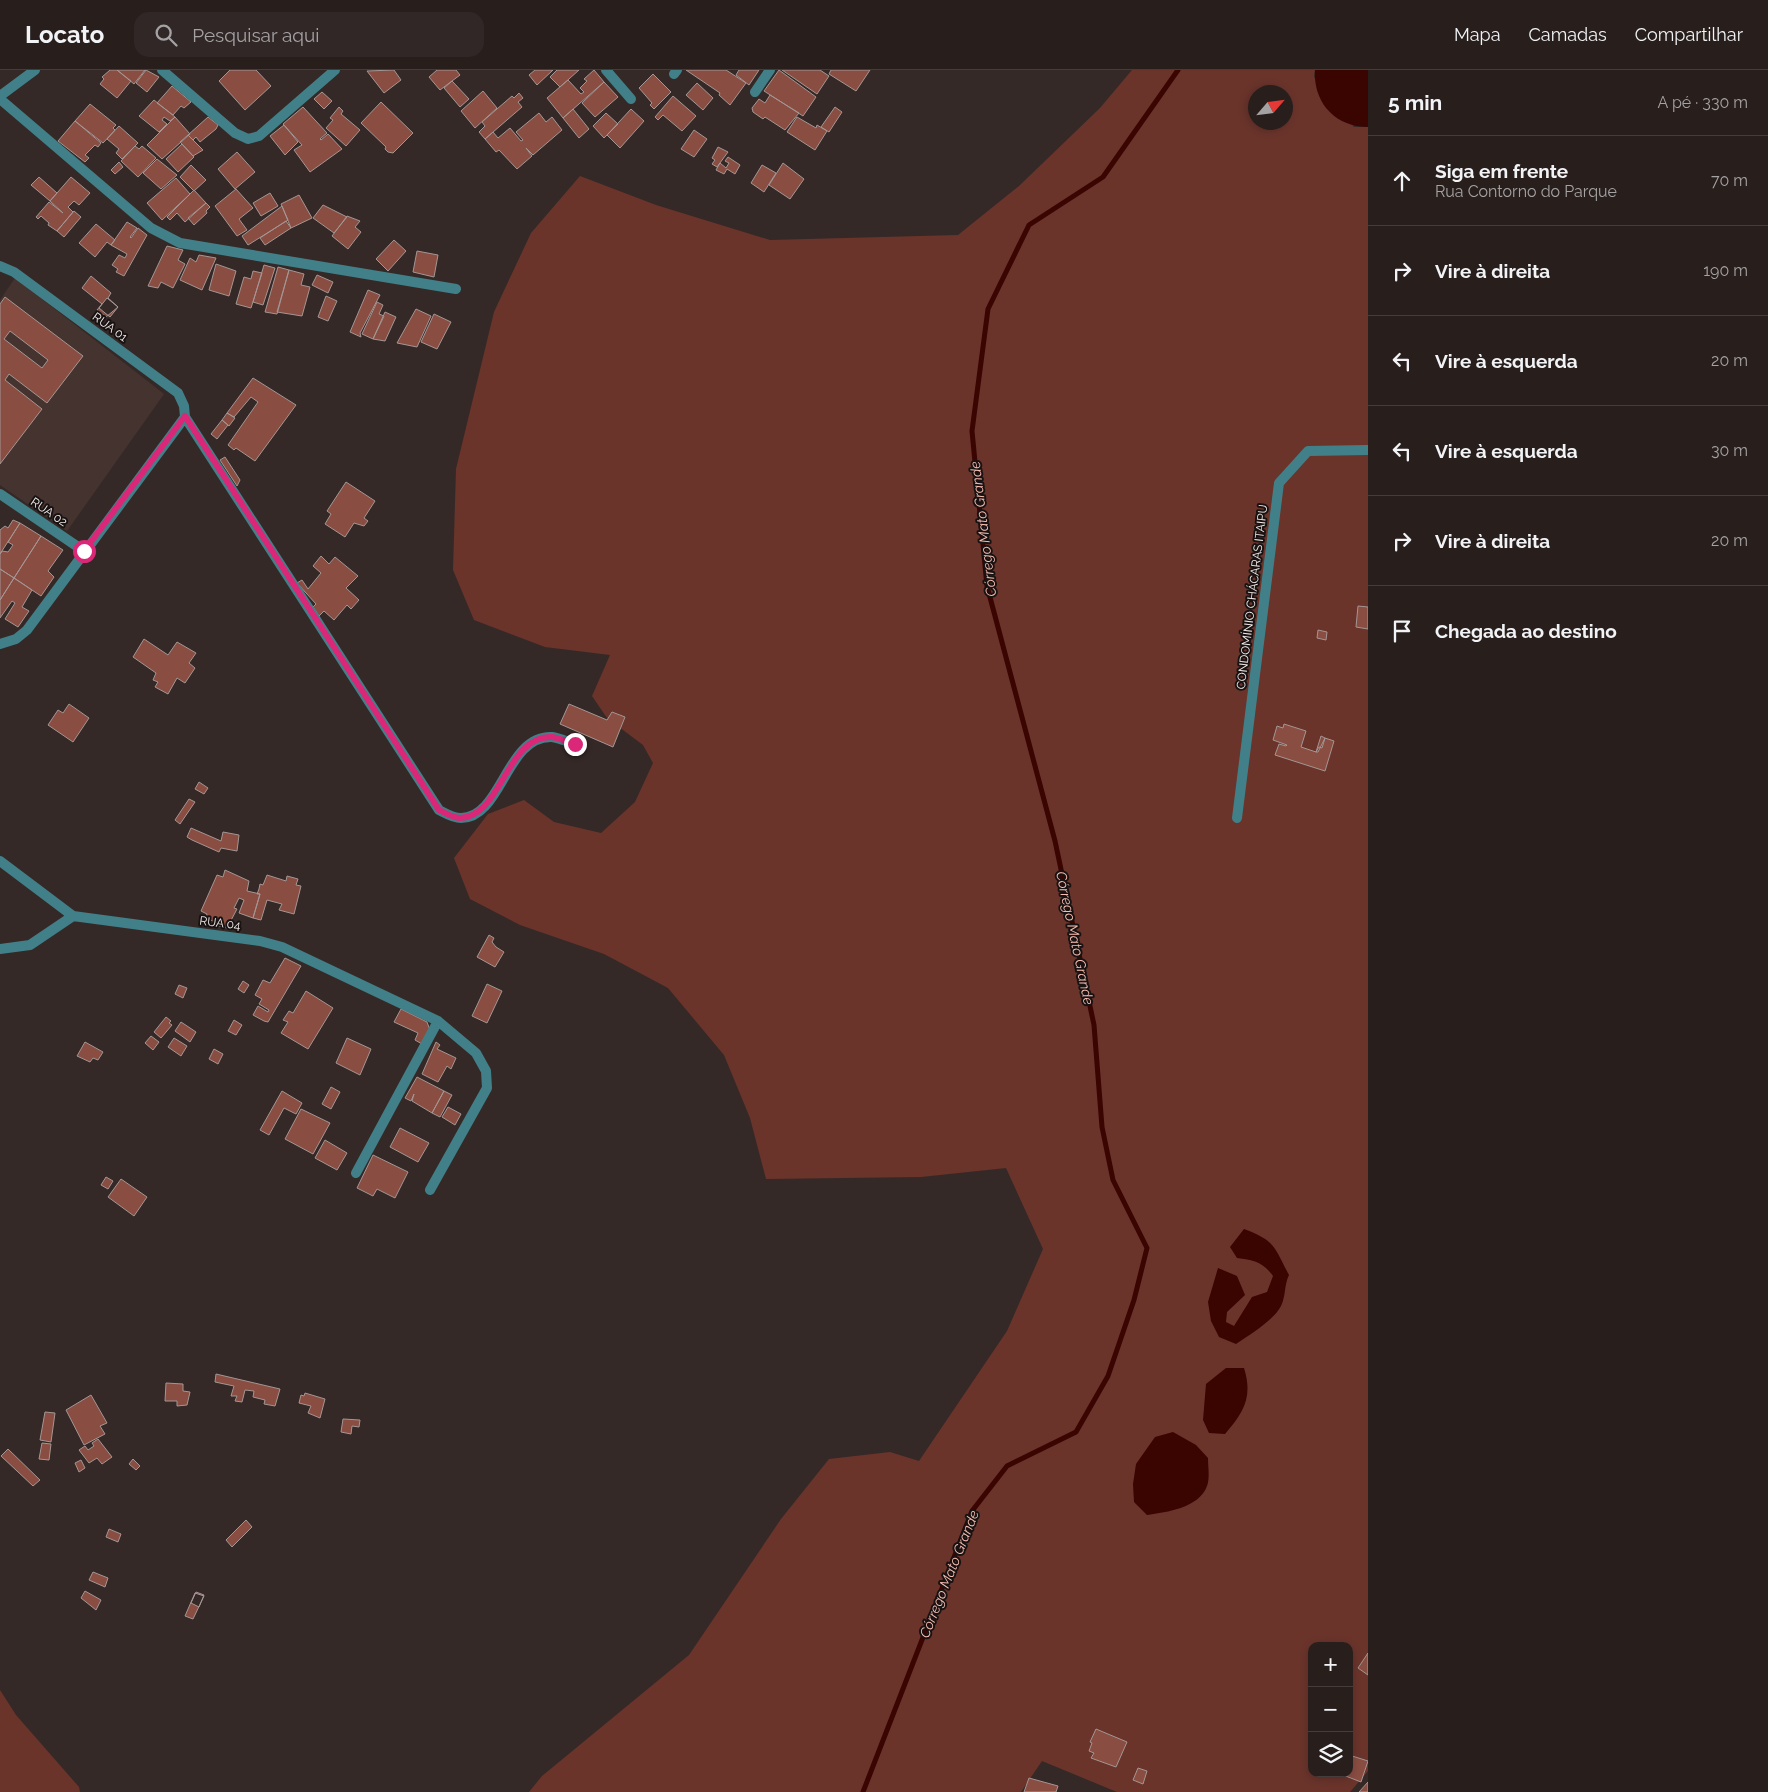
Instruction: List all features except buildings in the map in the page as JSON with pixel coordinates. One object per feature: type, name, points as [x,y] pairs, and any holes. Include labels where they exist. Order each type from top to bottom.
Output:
[{"type":"street","points":[[35,70],[0,97],[151,228],[180,243],[456,289]]},
{"type":"street","points":[[162,70],[235,132],[248,139],[259,136],[335,70]]},
{"type":"street","points":[[606,70],[631,100]]},
{"type":"street","points":[[755,92],[770,70]]},
{"type":"street","name":"RUA 01","points":[[2,269],[14,272],[178,393],[184,406],[185,416],[439,810],[458,818],[469,817],[483,808],[518,755],[536,741],[552,737],[575,744]]},
{"type":"street","points":[[0,644],[16,639],[28,630],[84,551],[185,416]]},
{"type":"street","name":"CONDOMÍNIO CHÁCARAS ITAIPU","points":[[1237,818],[1278,483],[1308,451],[1368,450]]},
{"type":"street","name":"RUA 02","points":[[0,494],[84,551]]},
{"type":"street","name":"RUA 04","points":[[0,861],[73,916],[260,941],[275,945],[438,1021],[476,1053],[486,1071],[487,1088],[430,1190]]},
{"type":"street","points":[[0,949],[7,950],[30,945],[73,916]]},
{"type":"street","points":[[356,1174],[438,1021]]},
{"type":"shaded area","points":[[1132,70],[1315,70],[1314,77],[1354,127],[1368,127],[1368,1771],[1350,1792],[1117,1792],[1042,1761],[1021,1792],[529,1792],[542,1776],[689,1655],[781,1519],[829,1459],[890,1452],[919,1461],[1007,1331],[1043,1249],[1006,1168],[921,1177],[766,1179],[750,1118],[724,1055],[668,988],[604,954],[520,925],[470,899],[454,858],[488,814],[524,800],[554,822],[601,833],[635,802],[653,763],[643,745],[607,718],[592,696],[610,655],[545,647],[474,620],[453,570],[456,469],[494,312],[531,233],[580,176],[656,205],[770,240],[958,235],[1019,186],[1100,108]]},
{"type":"shaded area","points":[[1315,70],[1368,70],[1368,127],[1346,123],[1329,111],[1322,103],[1318,93],[1315,82]]},
{"type":"shaded area","points":[[15,278],[164,394],[67,531],[0,485],[0,300]]},
{"type":"shaded area","points":[[1244,1229],[1262,1237],[1273,1246],[1289,1275],[1283,1302],[1278,1311],[1261,1327],[1236,1344],[1219,1337],[1211,1321],[1208,1302],[1218,1268],[1237,1276],[1245,1295],[1227,1312],[1226,1322],[1234,1326],[1252,1297],[1267,1292],[1273,1276],[1258,1262],[1237,1258],[1230,1247]]},
{"type":"shaded area","points":[[1226,1368],[1244,1368],[1248,1387],[1245,1404],[1225,1434],[1209,1433],[1203,1420],[1206,1384]]},
{"type":"shaded area","points":[[1173,1432],[1196,1445],[1208,1458],[1208,1483],[1203,1493],[1190,1504],[1182,1508],[1147,1515],[1134,1502],[1133,1484],[1136,1464],[1155,1437]]},
{"type":"shaded area","points":[[0,1690],[16,1715],[79,1787],[80,1792],[0,1792]]},
{"type":"waterway","name":"Córrego Mato Grande","points":[[863,1792],[972,1511],[1007,1466],[1076,1432],[1108,1376],[1134,1300],[1147,1248],[1113,1180],[1102,1127],[1094,1025],[1055,841],[987,586],[972,431],[988,309],[1029,225],[1103,177],[1178,70]]},
{"type":"route","points":[[84,551],[185,416],[439,810],[458,818],[469,817],[483,808],[518,755],[536,741],[552,737],[575,744]]}]
